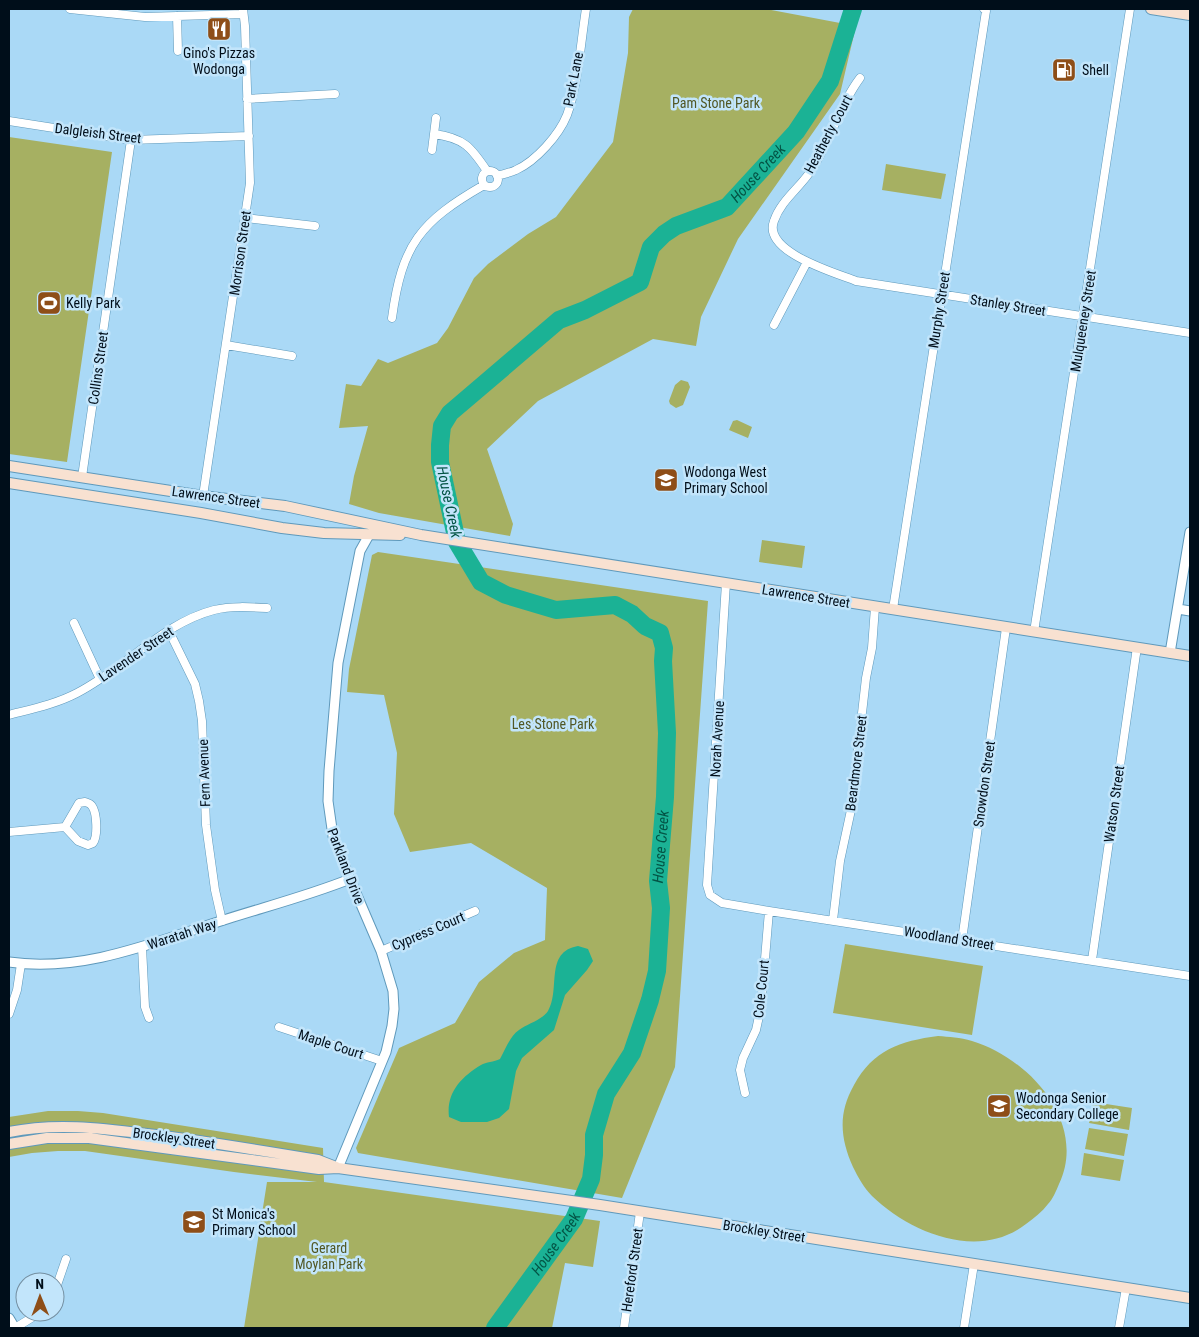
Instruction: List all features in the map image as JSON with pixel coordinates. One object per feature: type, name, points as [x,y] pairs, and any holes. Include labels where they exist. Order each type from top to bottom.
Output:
[{"type":"main road","points":[[1151,9],[1190,15]]},
{"type":"main road","name":"Lawrence Street","points":[[9,466],[203,496],[285,506],[421,535],[1190,656]]},
{"type":"main road","points":[[80,494],[82,477]]},
{"type":"main road","name":"Lawrence Street","points":[[9,483],[201,513],[282,528],[369,535],[421,535]]},
{"type":"main road","points":[[201,513],[203,496]]},
{"type":"main road","points":[[365,523],[369,535]]},
{"type":"main road","name":"Brockley Street","points":[[9,1132],[46,1126],[92,1127],[318,1160],[338,1168]]},
{"type":"main road","name":"Brockley Street","points":[[9,1144],[47,1138],[82,1138],[319,1169],[338,1168],[600,1205],[1190,1298]]},
{"type":"main road","points":[[182,1151],[184,1139]]},
{"type":"street","points":[[70,9],[117,12],[145,17],[243,12]]},
{"type":"street","name":"Park Lane","points":[[497,176],[516,170],[534,158],[545,147],[566,116],[573,93],[586,9]]},
{"type":"street","name":"Mulqueeney Street","points":[[1034,632],[1130,9]]},
{"type":"street","name":"Murphy Street","points":[[893,609],[986,10]]},
{"type":"street","name":"Morrison Street","points":[[203,496],[250,183],[243,12]]},
{"type":"street","points":[[177,16],[178,50]]},
{"type":"street","name":"Heatherly Court","points":[[778,212],[812,170],[831,135],[851,90],[860,78]]},
{"type":"street","points":[[247,99],[335,94]]},
{"type":"street","points":[[432,150],[436,118]]},
{"type":"street","name":"Dalgleish Street","points":[[9,121],[131,140],[249,136]]},
{"type":"street","points":[[392,318],[396,293],[404,264],[421,232],[452,203],[484,185],[493,186],[497,182],[497,176],[494,172],[487,171],[464,143],[434,134]]},
{"type":"street","name":"Collins Street","points":[[82,477],[131,140]]},
{"type":"street","points":[[484,185],[482,176],[487,171]]},
{"type":"street","name":"Stanley Street","points":[[778,212],[773,222],[773,232],[786,250],[808,262],[856,280],[1190,334]]},
{"type":"street","points":[[246,218],[315,226]]},
{"type":"street","points":[[774,325],[808,262]]},
{"type":"street","points":[[226,345],[292,356]]},
{"type":"street","points":[[1170,653],[1190,532]]},
{"type":"street","name":"Parkland Drive","points":[[355,534],[360,551]]},
{"type":"street","name":"Parkland Drive","points":[[338,1168],[382,1061],[392,1026],[394,1009],[393,991],[381,951],[333,836],[330,821],[328,771],[338,663],[360,551],[369,535]]},
{"type":"street","name":"Norah Avenue","points":[[710,896],[707,885],[726,583]]},
{"type":"street","name":"Lavender Street","points":[[9,715],[45,706],[77,693],[119,668],[168,631],[184,622],[215,610],[236,607],[267,608]]},
{"type":"street","name":"Beardmore Street","points":[[833,920],[840,861],[851,810],[866,678],[872,648],[875,607]]},
{"type":"street","points":[[1178,609],[1190,611]]},
{"type":"street","points":[[74,623],[100,679]]},
{"type":"street","name":"Snowdon Street","points":[[962,940],[1006,628]]},
{"type":"street","name":"Fern Avenue","points":[[168,631],[194,684],[199,701],[202,721],[206,826],[215,890],[222,921]]},
{"type":"street","name":"Watson Street","points":[[1092,960],[1137,648]]},
{"type":"street","points":[[85,802],[91,805],[94,810],[97,835],[93,843],[88,845],[81,844],[65,827],[79,803],[85,802]]},
{"type":"street","points":[[9,832],[65,827]]},
{"type":"street","name":"Waratah Way","points":[[9,962],[21,964],[91,960],[142,947],[350,879]]},
{"type":"street","name":"Woodland Street","points":[[710,896],[722,903],[769,911],[1190,976]]},
{"type":"street","name":"Cypress Court","points":[[381,951],[475,911]]},
{"type":"street","name":"Cole Court","points":[[745,1093],[740,1070],[743,1058],[756,1030],[769,911]]},
{"type":"street","points":[[142,947],[145,1006],[149,1018]]},
{"type":"street","points":[[9,1014],[17,990],[21,964]]},
{"type":"street","name":"Maple Court","points":[[279,1027],[382,1061]]},
{"type":"street","name":"Hereford Street","points":[[624,1328],[640,1212]]},
{"type":"street","points":[[62,1272],[66,1259]]},
{"type":"street","points":[[964,1328],[974,1264]]},
{"type":"street","points":[[1119,1328],[1126,1288]]},
{"type":"street","points":[[9,1318],[15,1328]]},
{"type":"green space","name":"Pam Stone Park","points":[[633,9],[766,9],[856,26],[840,94],[738,239],[701,317],[696,346],[653,339],[538,401],[487,449],[513,524],[510,536],[379,513],[349,504],[354,476],[368,426],[339,428],[346,384],[361,386],[378,359],[388,363],[437,343],[448,328],[474,278],[488,264],[528,234],[556,217],[613,142],[628,53],[629,17]]},
{"type":"green space","name":"Kelly Park","points":[[9,137],[112,152],[67,462],[9,454]]},
{"type":"green space","points":[[886,164],[946,174],[941,199],[882,190]]},
{"type":"green space","points":[[681,380],[688,382],[690,387],[683,405],[676,408],[669,401],[675,385]]},
{"type":"green space","points":[[737,420],[752,427],[748,438],[729,430],[733,421]]},
{"type":"green space","points":[[762,540],[805,546],[802,568],[759,562]]},
{"type":"green space","name":"Les Stone Park","points":[[378,552],[708,601],[675,1067],[622,1198],[358,1153],[356,1148],[399,1048],[455,1023],[479,982],[514,953],[545,940],[547,888],[471,843],[410,852],[394,814],[397,753],[384,695],[347,692],[349,669],[372,555]]},
{"type":"green space","points":[[845,944],[983,966],[972,1035],[833,1013]]},
{"type":"green space","points":[[938,1036],[972,1041],[1014,1062],[1048,1096],[1059,1116],[1066,1138],[1066,1161],[1057,1189],[1041,1212],[1026,1224],[1007,1235],[987,1240],[967,1241],[946,1238],[925,1231],[905,1221],[866,1190],[853,1167],[845,1146],[843,1116],[845,1106],[854,1085],[870,1063],[879,1055],[900,1044]]},
{"type":"green space","points":[[1093,1102],[1132,1108],[1129,1130],[1089,1123]]},
{"type":"green space","name":"Gerard Moylan Park","points":[[48,1111],[103,1113],[323,1148],[324,1182],[600,1221],[593,1267],[565,1263],[552,1328],[244,1328],[267,1182],[317,1182],[85,1151],[32,1153],[9,1157],[9,1117]]},
{"type":"green space","points":[[1089,1128],[1128,1134],[1124,1156],[1085,1149]]},
{"type":"green space","points":[[1084,1153],[1124,1160],[1120,1181],[1081,1175]]},
{"type":"shaded area","points":[[578,946],[588,949],[593,961],[565,995],[554,1030],[522,1058],[516,1071],[509,1109],[499,1118],[487,1122],[461,1122],[449,1117],[450,1100],[461,1080],[481,1065],[500,1059],[510,1039],[516,1033],[542,1017],[548,1011],[552,1002],[557,963],[567,950]]},
{"type":"waterway","name":"House Creek","points":[[495,1328],[574,1219],[591,1179],[594,1135],[606,1094],[632,1053],[650,1000],[657,971],[661,908],[658,881],[665,797],[667,733],[664,648],[660,633],[645,626],[632,614],[615,605],[556,610],[506,595],[481,582],[457,542],[440,462],[442,426],[450,413],[559,320],[585,310],[640,282],[651,247],[664,234],[676,226],[727,207],[796,132],[830,81],[853,9]]},
{"type":"place","name":"Gino's Pizzas Wodonga","points":[[219,29]]},
{"type":"place","name":"Shell","points":[[1064,70]]},
{"type":"place","name":"Kelly Park","points":[[49,303]]},
{"type":"place","name":"Wodonga West Primary School","points":[[666,480]]},
{"type":"place","name":"Wodonga Senior Secondary College","points":[[999,1106]]},
{"type":"place","name":"St Monica's Primary School","points":[[194,1222]]}]
